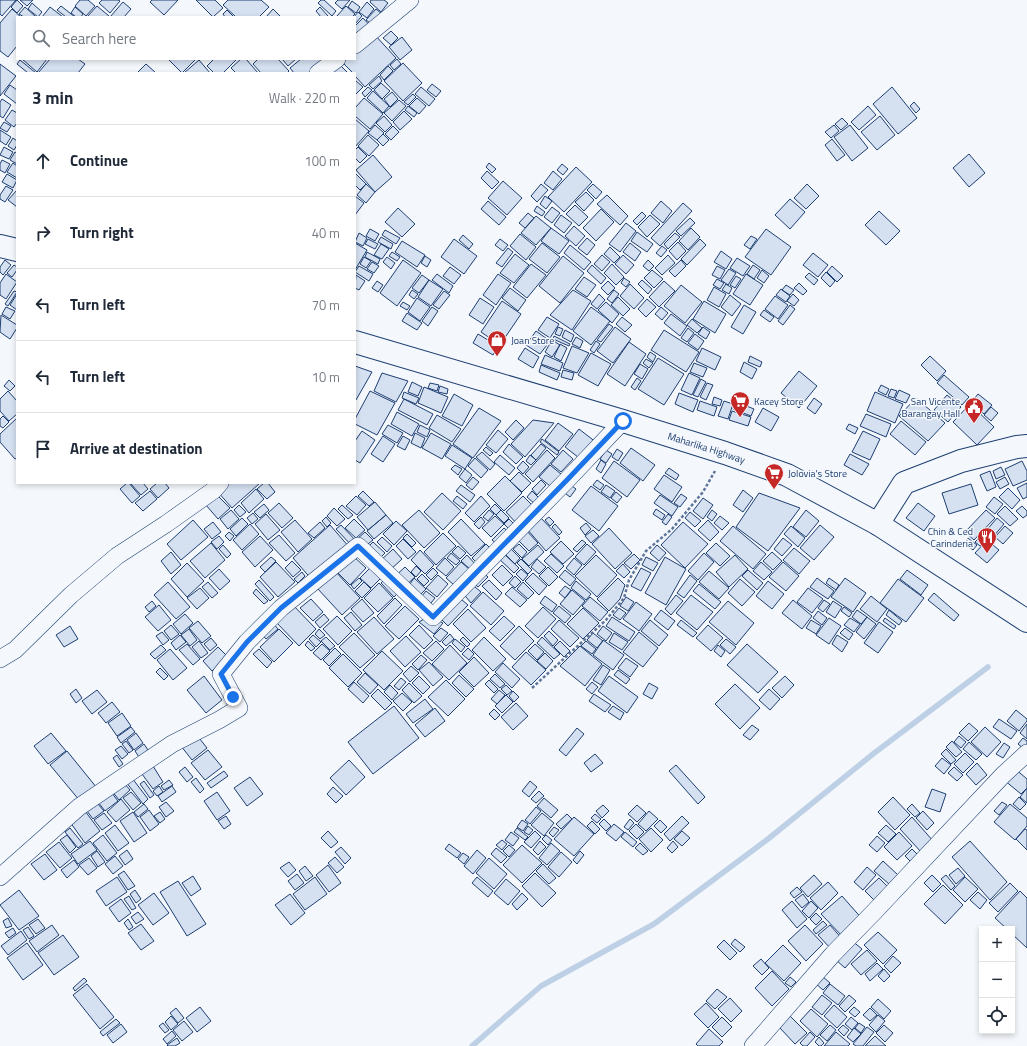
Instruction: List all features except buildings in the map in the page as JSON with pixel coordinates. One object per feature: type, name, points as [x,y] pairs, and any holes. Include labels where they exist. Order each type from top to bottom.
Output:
[{"type":"main road","points":[[0,246],[16,250]]},
{"type":"main road","name":"Maharlika Highway","points":[[356,342],[623,421],[725,453],[787,475],[878,524],[1027,621]]},
{"type":"main road","points":[[878,524],[904,482],[962,461],[1022,447]]},
{"type":"street","points":[[356,44],[410,0]]},
{"type":"street","points":[[319,72],[336,60]]},
{"type":"street","points":[[0,877],[79,807],[172,744],[239,708],[221,674],[247,642],[281,608],[358,546],[433,617],[623,421]]},
{"type":"street","points":[[0,659],[15,650],[71,595],[117,556],[166,524],[214,490],[219,484]]},
{"type":"street","points":[[753,1046],[833,954],[1003,775],[1027,752]]},
{"type":"path","points":[[532,688],[606,620],[620,604],[624,598],[629,580],[646,551],[672,529],[703,492],[725,453]]},
{"type":"waterway","points":[[472,1046],[541,986],[654,924],[768,839],[873,754],[988,667]]},
{"type":"place","name":"Joan Store","points":[[497,357]]},
{"type":"place","name":"Kacey Store","points":[[740,418]]},
{"type":"place","name":"San Vicente Barangay Hall","points":[[974,424]]},
{"type":"place","name":"Jolovia's Store","points":[[774,490]]},
{"type":"place","name":"Chin & Ced Carinderia","points":[[987,554]]},
{"type":"route","points":[[233,697],[221,674],[247,642],[281,608],[358,546],[433,617],[623,421]]}]
